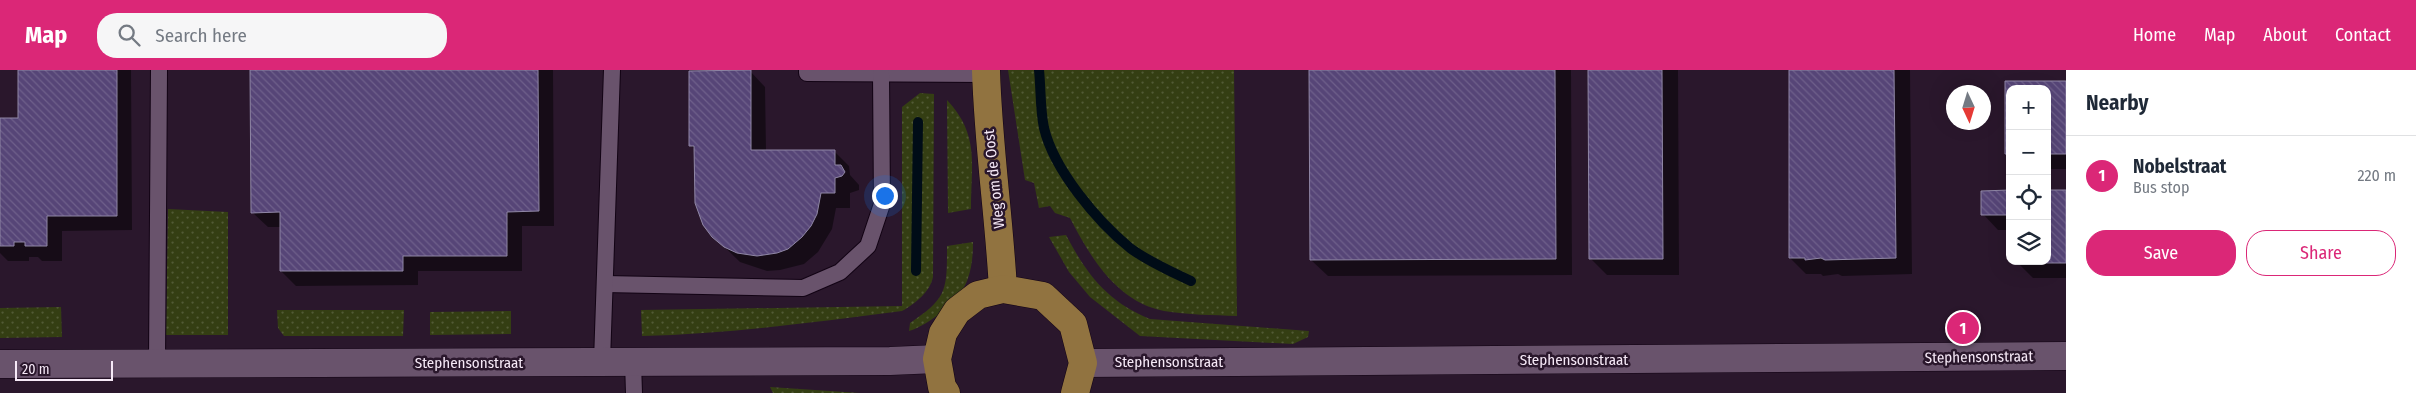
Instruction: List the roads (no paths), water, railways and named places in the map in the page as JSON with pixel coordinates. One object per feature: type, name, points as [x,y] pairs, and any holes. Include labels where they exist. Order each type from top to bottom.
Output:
[{"type":"main road","name":"Weg om de Oost","points":[[986,72],[988,121],[1000,224],[1003,289]]},
{"type":"main road","points":[[946,393],[942,386],[937,359],[943,333],[957,311],[978,295],[1003,289],[1043,296],[1073,324],[1082,363],[1075,393]]},
{"type":"street","name":"Stephensonstraat","points":[[1082,363],[2066,356]]},
{"type":"street","name":"Stephensonstraat","points":[[0,364],[880,361],[937,359]]},
{"type":"lane","points":[[157,362],[158,70]]},
{"type":"lane","points":[[602,361],[612,70]]},
{"type":"lane","points":[[807,70],[807,73],[881,74],[986,72]]},
{"type":"lane","points":[[606,284],[803,288],[840,272],[868,246],[882,204],[881,74]]},
{"type":"lane","points":[[633,362],[634,393]]},
{"type":"waterway","points":[[1039,70],[1042,114],[1049,144],[1057,161],[1078,194],[1104,224],[1130,248],[1152,262],[1191,281]]},
{"type":"waterway","points":[[916,271],[918,122]]},
{"type":"place","name":"Nobelstraat","points":[[1963,328]]}]
